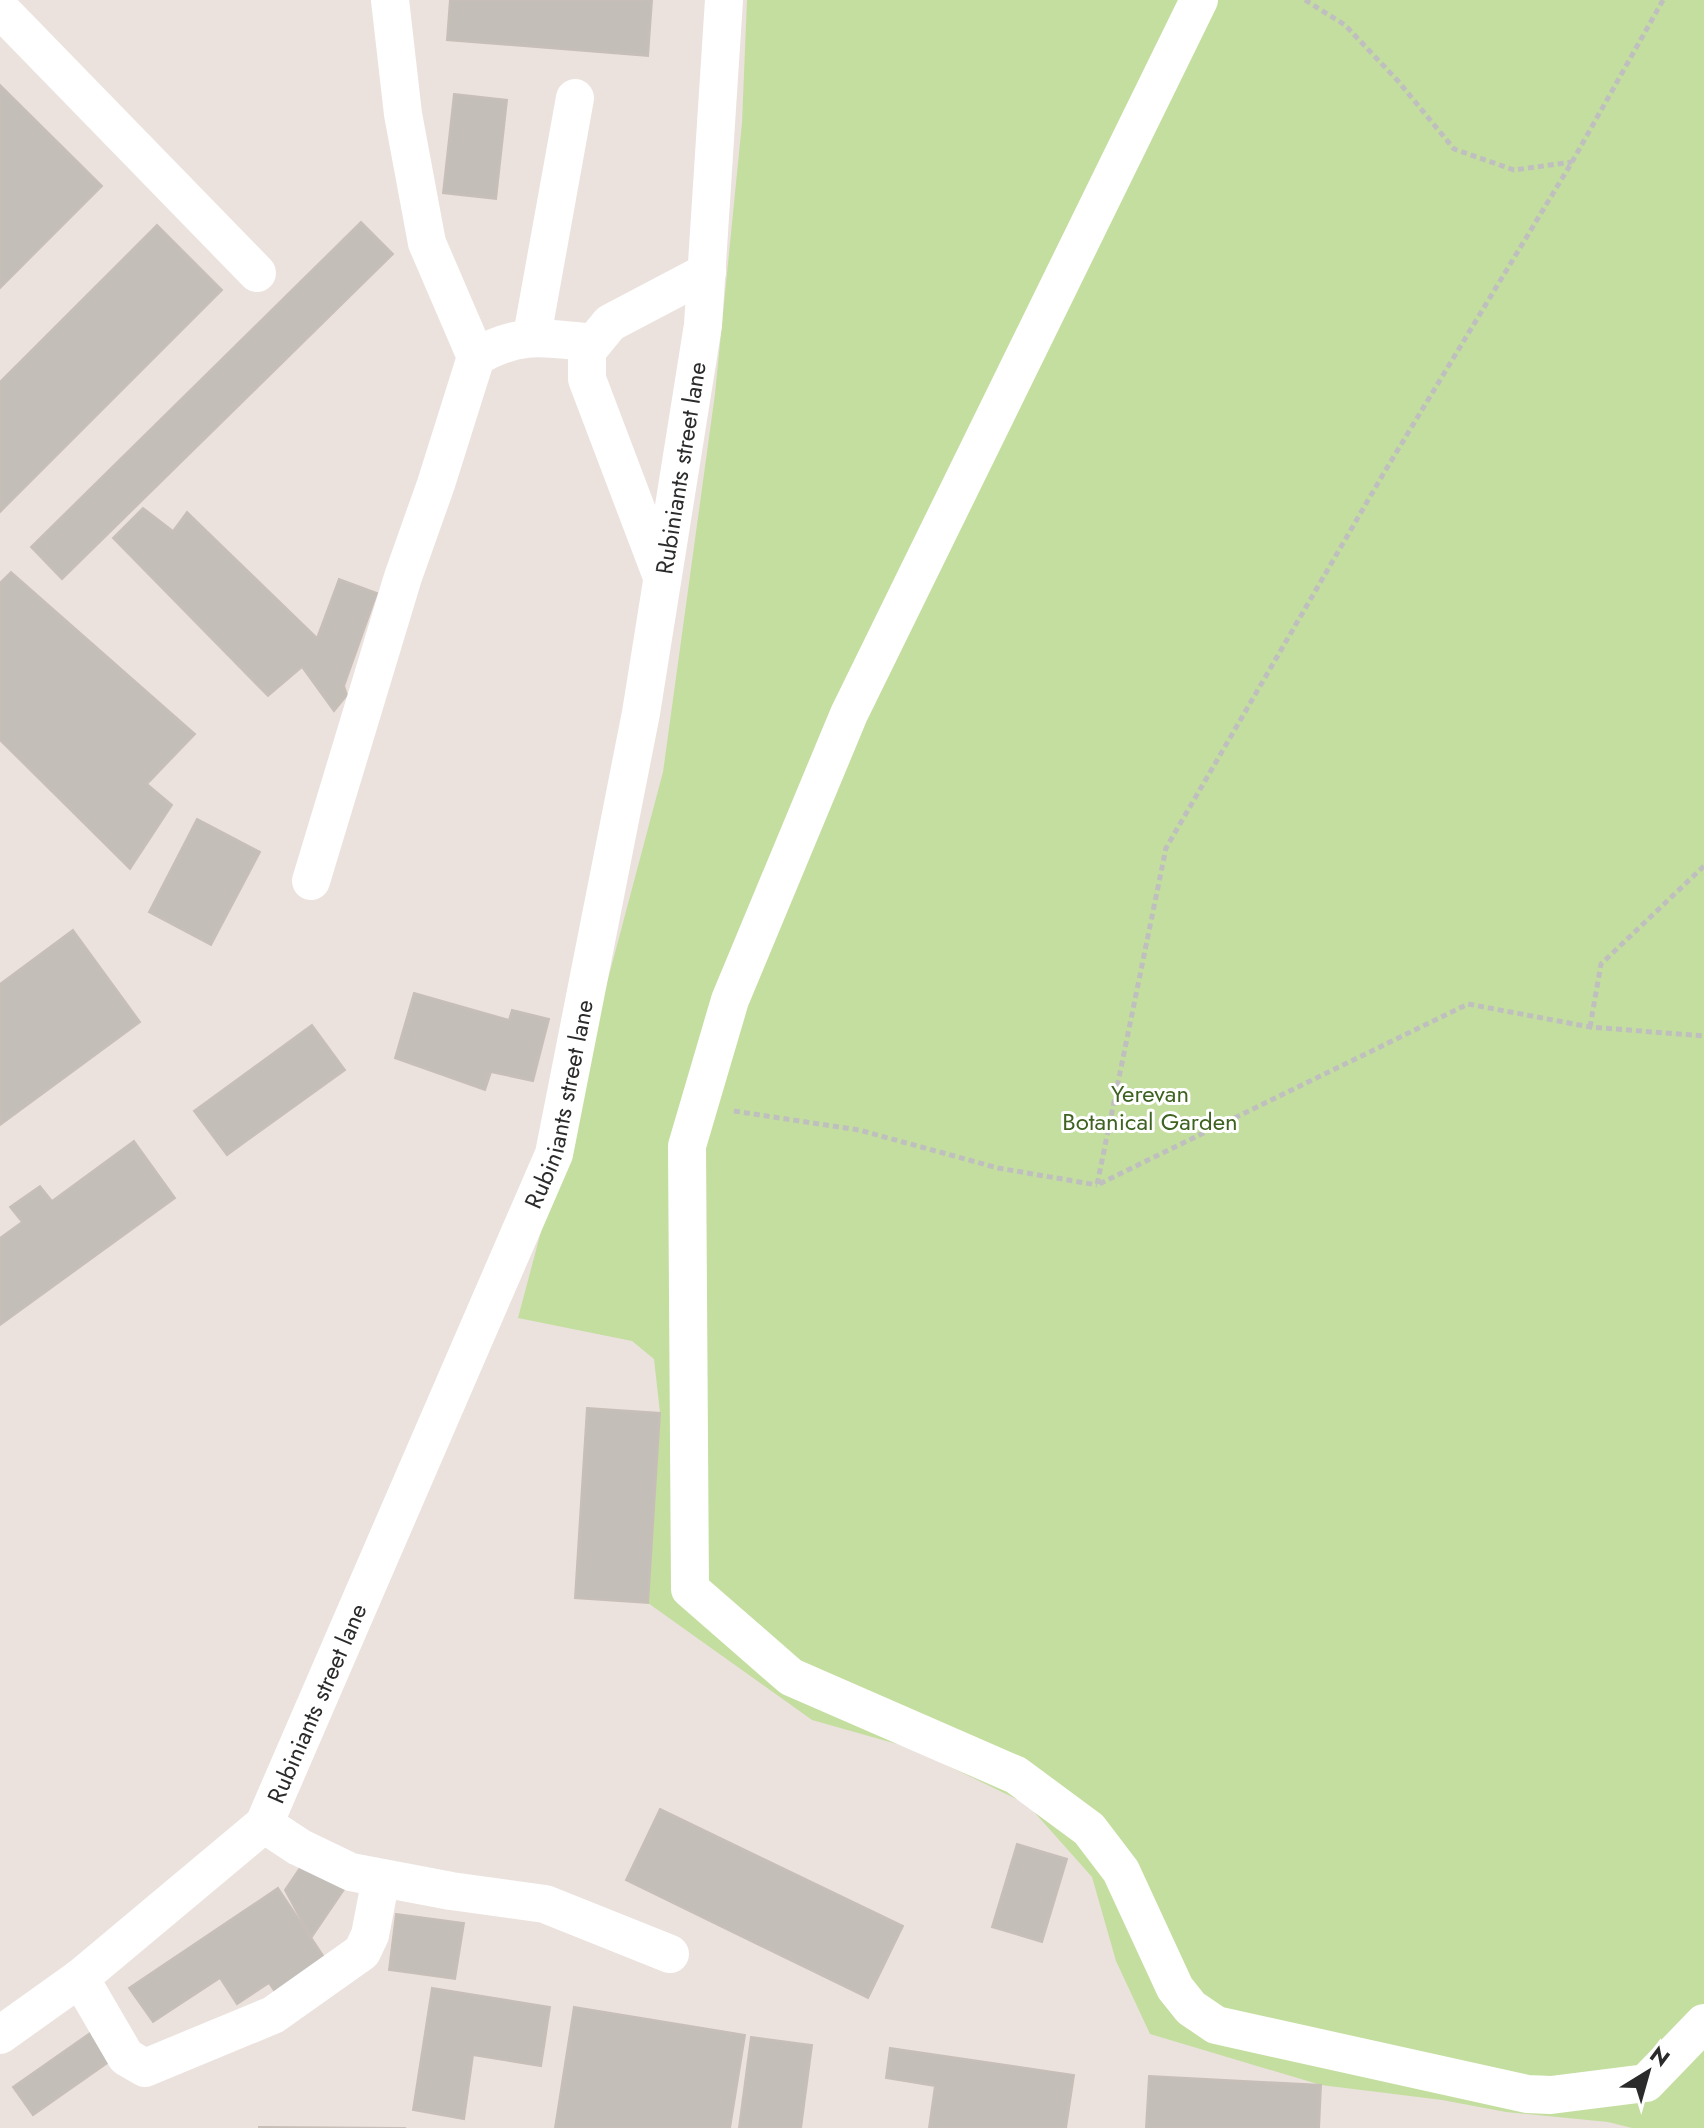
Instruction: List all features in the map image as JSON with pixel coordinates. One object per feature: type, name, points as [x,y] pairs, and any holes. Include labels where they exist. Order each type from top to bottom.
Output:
[{"type":"street","points":[[311,881],[403,577],[476,357],[427,243],[403,114],[390,0]]},
{"type":"street","name":"Rubiniants street lane","points":[[0,2035],[80,1978],[264,1824],[554,1154],[641,713],[703,325],[724,0]]},
{"type":"street","points":[[1199,0],[849,714],[730,1000],[687,1146],[690,1589],[791,1677],[1016,1775],[1089,1829],[1121,1871],[1175,1988],[1191,2008],[1216,2025],[1527,2094],[1551,2095],[1646,2083],[1704,2023]]},
{"type":"street","points":[[0,9],[257,273]]},
{"type":"street","points":[[532,336],[575,98]]},
{"type":"street","points":[[662,577],[587,379],[587,351],[610,323],[707,272]]},
{"type":"street","points":[[476,357],[499,343],[532,336],[593,343]]},
{"type":"street","points":[[264,1824],[299,1847],[351,1872],[451,1891],[545,1904],[670,1954]]},
{"type":"street","points":[[80,1978],[126,2057],[145,2068],[273,2015],[362,1952],[370,1935],[381,1878]]},
{"type":"path","points":[[1305,0],[1345,25],[1398,81],[1454,149],[1514,170],[1572,162]]},
{"type":"path","points":[[1097,1185],[1166,848],[1385,471],[1572,162],[1663,0]]},
{"type":"path","points":[[1590,1027],[1601,964],[1704,866]]},
{"type":"path","points":[[699,1105],[859,1130],[998,1168],[1097,1185],[1468,1004],[1590,1027],[1704,1036]]},
{"type":"green space","name":"Yerevan Botanical Garden","points":[[747,0],[1704,0],[1704,2128],[1632,2128],[1608,2122],[1506,2112],[1442,2100],[1321,2085],[1150,2034],[1116,1961],[1092,1877],[1027,1804],[911,1748],[812,1720],[648,1603],[660,1413],[654,1359],[632,1341],[518,1318],[663,772],[715,394],[742,123]]},
{"type":"building","points":[[450,0],[652,0],[648,56],[447,40]]},
{"type":"building","points":[[0,85],[102,186],[0,288]]},
{"type":"building","points":[[454,94],[507,100],[496,199],[443,193]]},
{"type":"building","points":[[361,222],[393,254],[62,579],[31,547]]},
{"type":"building","points":[[157,225],[222,290],[0,512],[0,382]]},
{"type":"building","points":[[143,508],[173,531],[187,512],[317,638],[339,579],[377,593],[344,686],[347,695],[334,711],[302,667],[268,696],[113,538]]},
{"type":"building","points":[[11,572],[195,734],[147,784],[172,805],[130,869],[0,740],[0,583]]},
{"type":"building","points":[[197,819],[260,852],[211,945],[149,912]]},
{"type":"building","points":[[73,930],[140,1022],[0,1125],[0,984]]},
{"type":"building","points":[[414,993],[509,1020],[512,1010],[549,1019],[533,1081],[491,1072],[485,1090],[395,1058]]},
{"type":"building","points":[[312,1025],[345,1070],[227,1155],[194,1111]]},
{"type":"building","points":[[134,1141],[175,1198],[0,1325],[0,1238],[22,1222],[10,1207],[40,1186],[52,1201]]},
{"type":"building","points":[[587,1408],[660,1413],[648,1603],[575,1598]]},
{"type":"building","points":[[660,1809],[903,1926],[868,1998],[626,1880]]},
{"type":"building","points":[[1017,1844],[1067,1859],[1042,1942],[992,1927]]},
{"type":"building","points":[[306,1859],[349,1882],[311,1938],[285,1890]]},
{"type":"building","points":[[278,1888],[332,1969],[282,2002],[269,1983],[237,2004],[220,1978],[153,2022],[129,1988]]},
{"type":"building","points":[[396,1914],[464,1923],[455,1979],[389,1970]]},
{"type":"building","points":[[432,1988],[550,2007],[541,2066],[473,2055],[464,2119],[413,2110]]},
{"type":"building","points":[[574,2007],[745,2035],[730,2128],[555,2128]]},
{"type":"building","points":[[93,2031],[113,2059],[33,2115],[13,2087]]},
{"type":"building","points":[[751,2037],[812,2045],[801,2128],[739,2128]]},
{"type":"building","points":[[890,2048],[1074,2075],[1066,2128],[929,2128],[935,2086],[886,2078]]},
{"type":"building","points":[[1149,2076],[1321,2085],[1319,2128],[1146,2128]]},
{"type":"building","points":[[259,2127],[406,2128],[259,2128]]}]
